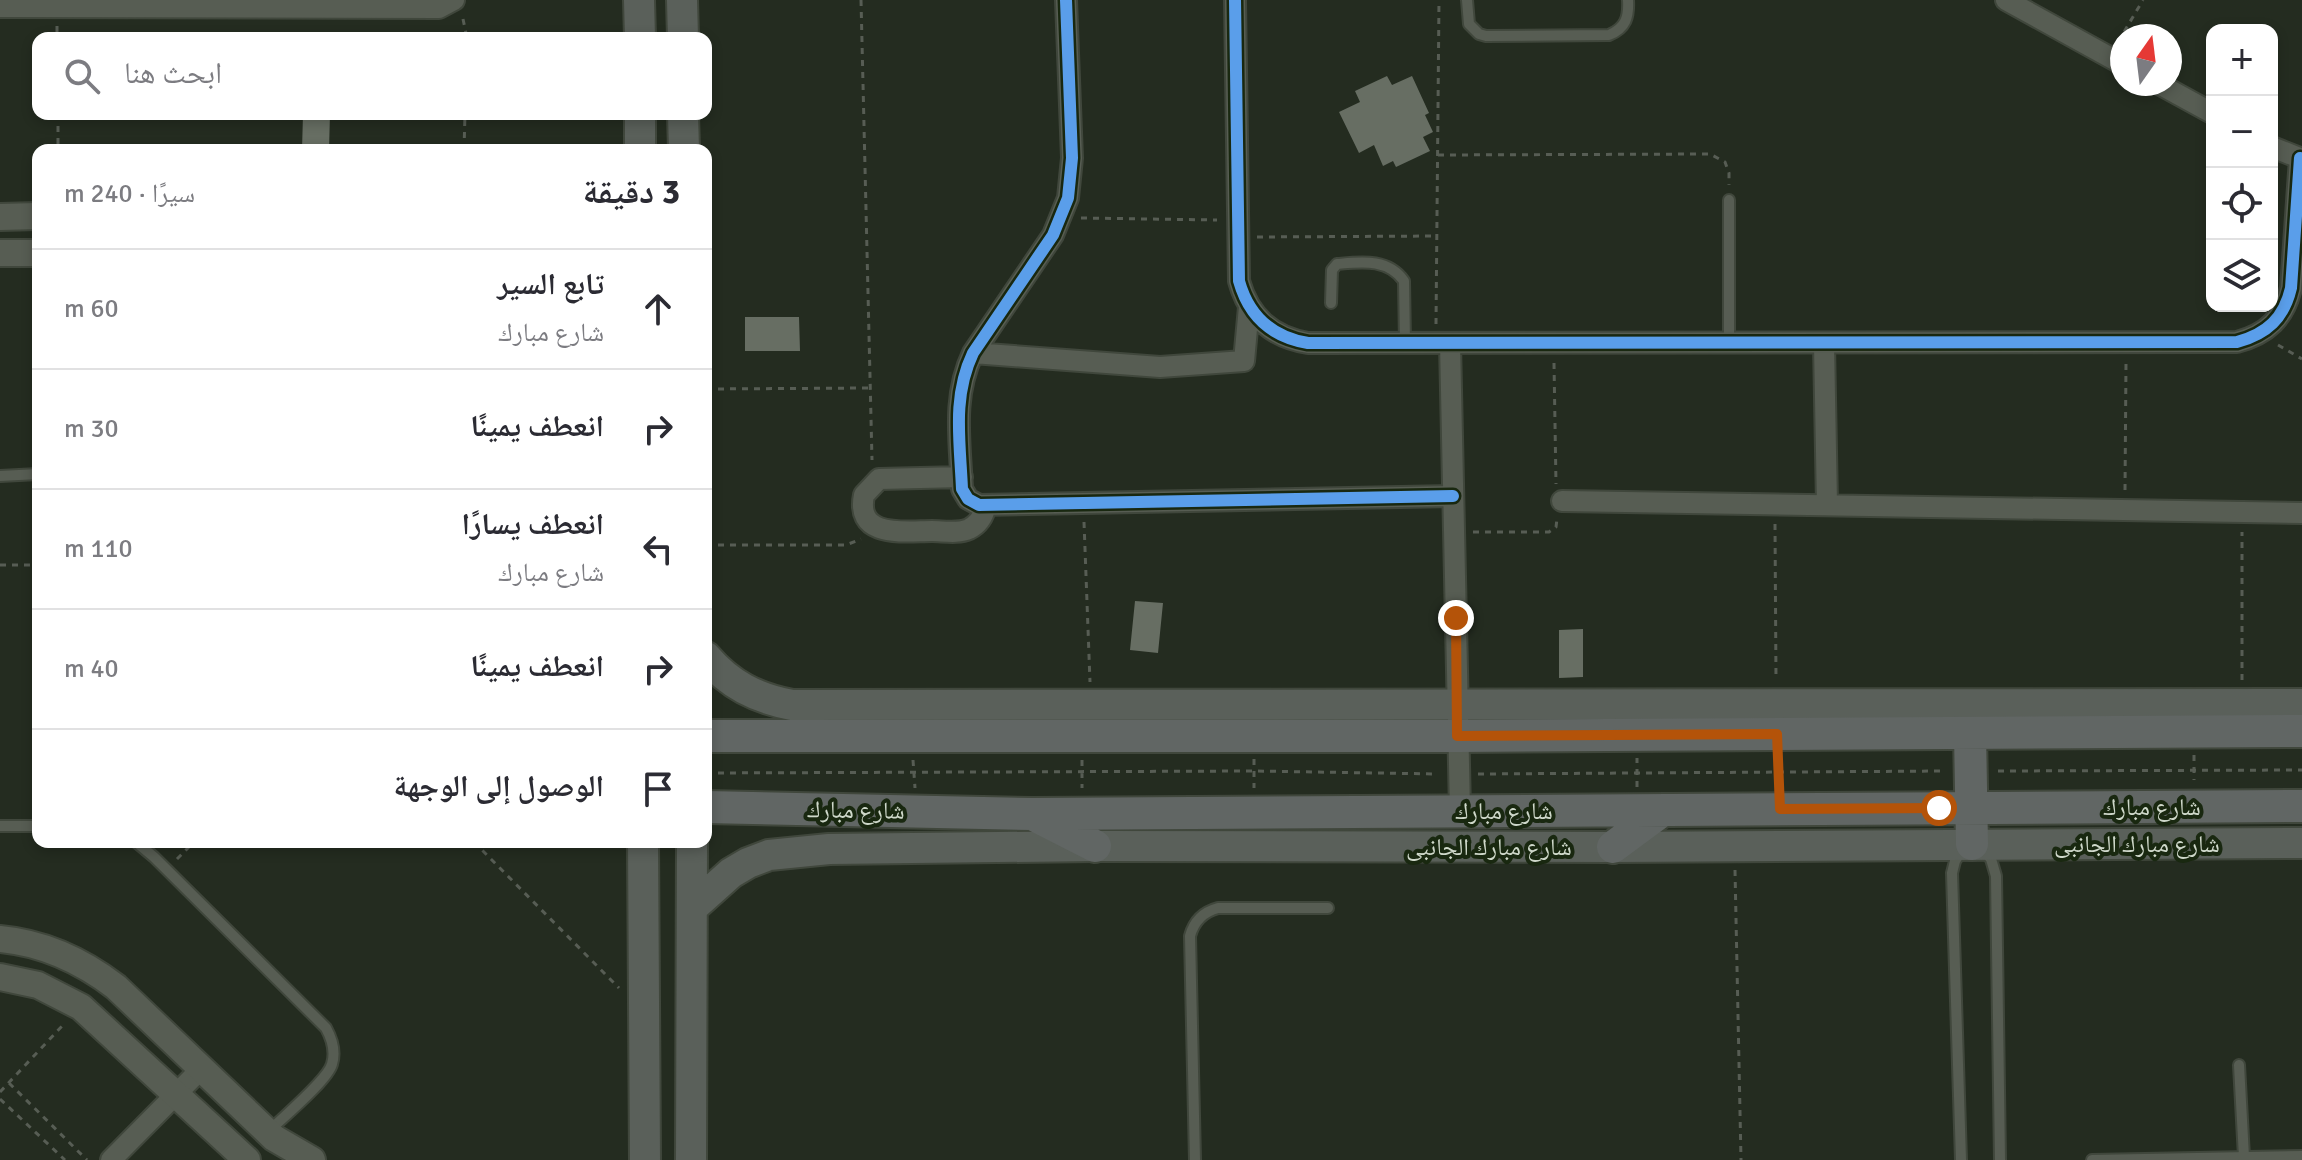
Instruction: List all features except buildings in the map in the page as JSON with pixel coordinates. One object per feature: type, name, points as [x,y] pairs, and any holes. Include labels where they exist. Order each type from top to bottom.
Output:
[{"type":"main road","points":[[639,0],[640,32]]},
{"type":"main road","points":[[682,0],[683,32]]},
{"type":"main road","points":[[640,120],[640,144]]},
{"type":"main road","points":[[683,120],[684,144]]},
{"type":"main road","points":[[712,663],[734,684],[752,694],[792,705],[1091,705],[1458,720],[1637,735],[1776,719],[1970,733],[2302,731]]},
{"type":"main road","points":[[712,736],[1253,736],[1458,720],[1776,719],[2302,704]]},
{"type":"main road","points":[[1970,733],[1972,844]]},
{"type":"main road","name":"شارع مبارك","points":[[712,807],[1032,814],[2302,806]]},
{"type":"main road","points":[[1613,847],[1650,810]]},
{"type":"main road","points":[[1032,814],[1095,846]]},
{"type":"main road","name":"شارع مبارك الجانبى","points":[[693,907],[731,873],[748,863],[769,855],[795,851],[1095,846],[2302,843]]},
{"type":"main road","points":[[643,848],[645,1160]]},
{"type":"main road","points":[[691,1160],[692,848]]},
{"type":"street","points":[[0,7],[30,3],[439,8],[454,0]]},
{"type":"street","points":[[1066,0],[1071,178],[1061,218],[1048,243],[966,368],[958,398],[962,489],[968,499],[986,505],[1453,496]]},
{"type":"street","points":[[1235,0],[1239,281],[1249,307],[1268,328],[1294,341],[1824,344],[2237,342],[2262,333],[2282,314],[2291,288],[2301,158],[2278,149]]},
{"type":"street","points":[[2006,0],[2110,57]]},
{"type":"street","points":[[2181,96],[2206,110]]},
{"type":"street","points":[[0,217],[32,216]]},
{"type":"street","points":[[0,253],[32,253]]},
{"type":"street","points":[[973,353],[1160,367],[1244,361],[1249,307]]},
{"type":"street","points":[[1443,343],[1453,496],[1460,811]]},
{"type":"street","points":[[1824,344],[1827,505]]},
{"type":"street","points":[[962,477],[879,479],[873,483],[863,502],[867,518],[872,525],[888,531],[963,531],[976,524],[986,505]]},
{"type":"street","points":[[1558,499],[2302,513]]},
{"type":"street","points":[[0,939],[50,950],[101,975],[268,1133],[312,1160]]},
{"type":"street","points":[[0,977],[38,985],[81,1007],[247,1160]]},
{"type":"street","points":[[111,1160],[201,1069]]},
{"type":"lane","points":[[1467,0],[1469,24],[1479,34],[1486,36],[1609,35],[1618,31],[1627,19],[1628,0]]},
{"type":"lane","points":[[1729,200],[1729,343]]},
{"type":"lane","points":[[1331,303],[1332,270],[1337,264],[1375,263],[1391,267],[1404,281],[1405,343]]},
{"type":"lane","points":[[0,476],[32,474]]},
{"type":"lane","points":[[0,826],[32,826]]},
{"type":"lane","points":[[1961,1160],[1952,873],[1958,855],[1972,844],[1986,852],[1995,867],[2000,1160]]},
{"type":"lane","points":[[143,848],[326,1028],[331,1037],[334,1057],[329,1072],[268,1133]]},
{"type":"lane","points":[[1195,1160],[1192,928],[1204,914],[1218,908],[1328,908]]},
{"type":"lane","points":[[2239,1065],[2244,1157]]},
{"type":"lane","points":[[2092,1160],[2302,1156]]},
{"type":"path","points":[[861,0],[873,483]]},
{"type":"path","points":[[1439,0],[1437,236],[1443,343]]},
{"type":"path","points":[[2132,24],[2143,0]]},
{"type":"path","points":[[58,120],[58,144]]},
{"type":"path","points":[[464,144],[465,120]]},
{"type":"path","points":[[1438,155],[1710,154],[1721,158],[1728,167],[1729,200]]},
{"type":"path","points":[[1061,218],[1437,236]]},
{"type":"path","points":[[2262,333],[2302,359]]},
{"type":"path","points":[[1454,532],[1549,532],[1556,527],[1554,343]]},
{"type":"path","points":[[2125,510],[2126,343]]},
{"type":"path","points":[[712,389],[870,388]]},
{"type":"path","points":[[1084,502],[1091,705]]},
{"type":"path","points":[[1775,505],[1776,719],[1780,809]]},
{"type":"path","points":[[2242,512],[2242,704]]},
{"type":"path","points":[[712,545],[846,545],[865,536],[872,525]]},
{"type":"path","points":[[0,565],[32,565]]},
{"type":"path","points":[[2194,731],[2194,807]]},
{"type":"path","points":[[1637,735],[1637,772],[1650,810]]},
{"type":"path","points":[[912,736],[916,811]]},
{"type":"path","points":[[1081,736],[1082,813]]},
{"type":"path","points":[[1253,736],[1254,812]]},
{"type":"path","points":[[712,773],[1254,771],[1459,775],[2302,770]]},
{"type":"path","points":[[1735,846],[1741,1160]]},
{"type":"path","points":[[167,870],[188,848]]},
{"type":"path","points":[[480,848],[644,1013]]},
{"type":"path","points":[[0,1092],[81,1007]]},
{"type":"path","points":[[9,1083],[87,1160]]},
{"type":"path","points":[[0,1099],[65,1160]]},
{"type":"cycle path","points":[[1066,0],[1072,158],[1068,198],[1053,235],[973,353],[966,370],[960,403],[959,436],[962,489],[968,499],[979,505],[1453,496]]},
{"type":"cycle path","points":[[1235,0],[1239,281],[1249,305],[1264,323],[1283,336],[1308,343],[2237,342],[2273,323],[2288,299],[2300,158]]},
{"type":"route","points":[[1456,618],[1457,736],[1777,734],[1780,809],[1939,808]]}]
